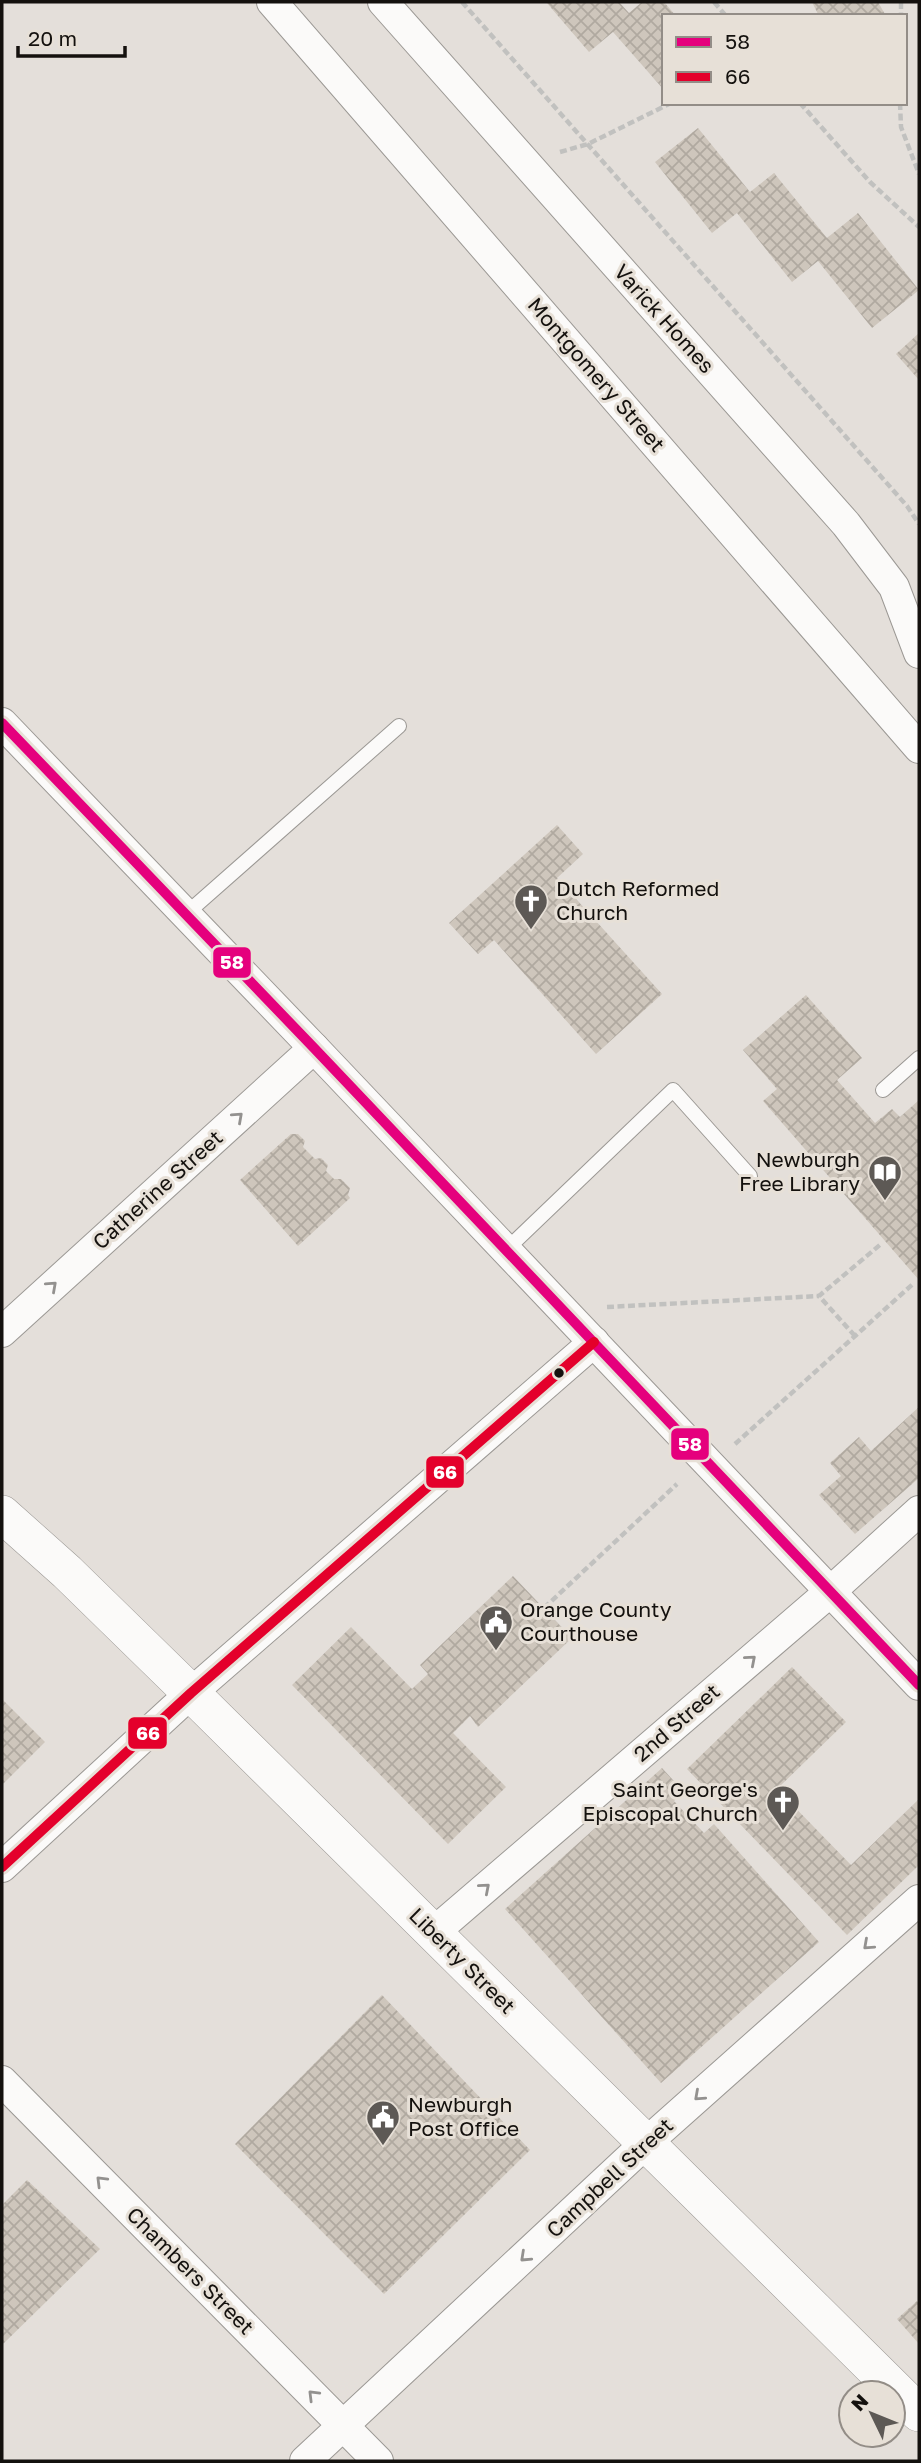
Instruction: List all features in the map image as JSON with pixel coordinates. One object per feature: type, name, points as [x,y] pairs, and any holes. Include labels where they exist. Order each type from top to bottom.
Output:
[{"type":"street","name":"Montgomery Street","points":[[272,2],[919,748]]},
{"type":"street","name":"Varick Homes","points":[[383,2],[846,524],[894,587],[919,653]]},
{"type":"street","points":[[2,723],[919,1685]]},
{"type":"street","name":"Catherine Street","points":[[2,1332],[314,1048]]},
{"type":"street","points":[[2,1867],[191,1693],[594,1342]]},
{"type":"street","name":"Liberty Street","points":[[2,1514],[67,1572],[191,1693],[919,2413]]},
{"type":"street","name":"2nd Street","points":[[433,1933],[831,1591],[915,1523]]},
{"type":"street","name":"Campbell Street","points":[[305,2461],[646,2143],[919,1900]]},
{"type":"street","name":"Chambers Street","points":[[2,2081],[378,2461]]},
{"type":"lane","points":[[186,914],[399,726]]},
{"type":"lane","points":[[883,1090],[919,1058]]},
{"type":"lane","points":[[506,1250],[673,1090],[750,1176]]},
{"type":"path","points":[[462,2],[907,506],[919,524]]},
{"type":"path","points":[[524,162],[588,144],[667,105]]},
{"type":"path","points":[[802,105],[870,182],[919,227]]},
{"type":"path","points":[[900,105],[901,127],[919,174]]},
{"type":"path","points":[[563,1309],[819,1296],[880,1244]]},
{"type":"path","points":[[712,1466],[914,1283]]},
{"type":"path","points":[[819,1296],[855,1336]]},
{"type":"path","points":[[544,1608],[677,1484]]},
{"type":"building","points":[[546,2],[619,2],[629,13],[642,2],[664,2],[674,14],[662,14],[662,88],[613,32],[589,52]]},
{"type":"building","points":[[812,2],[878,2],[885,14],[818,14]]},
{"type":"building","points":[[698,128],[750,192],[774,173],[827,238],[858,213],[919,290],[872,328],[818,261],[792,282],[737,213],[712,233],[655,162]]},
{"type":"building","points":[[919,333],[919,380],[896,354]]},
{"type":"building","name":"Dutch Reformed Church","points":[[557,825],[583,854],[557,878],[662,994],[596,1054],[494,940],[478,954],[449,923]]},
{"type":"building","name":"Newburgh Free Library","points":[[806,995],[862,1058],[837,1080],[875,1123],[892,1109],[900,1117],[919,1100],[919,1280],[763,1101],[777,1089],[743,1050]]},
{"type":"building","points":[[291,1134],[298,1134],[305,1141],[303,1147],[315,1159],[321,1158],[328,1165],[326,1171],[334,1179],[341,1179],[350,1188],[350,1198],[298,1246],[240,1180]]},
{"type":"building","points":[[919,1407],[919,1478],[855,1534],[819,1495],[841,1476],[830,1463],[859,1437],[871,1451]]},
{"type":"building","points":[[513,1576],[572,1638],[478,1727],[470,1716],[453,1733],[506,1787],[448,1844],[292,1685],[351,1627],[412,1689],[428,1674],[420,1665]]},
{"type":"building","name":"Saint George's Episcopal Church","points":[[792,1667],[846,1722],[777,1789],[851,1865],[919,1799],[919,1865],[847,1935],[687,1769]]},
{"type":"building","points":[[2,1699],[45,1742],[2,1785]]},
{"type":"building","points":[[662,1768],[684,1792],[674,1801],[704,1833],[714,1824],[819,1942],[661,2083],[505,1909]]},
{"type":"building","name":"Newburgh Post Office","points":[[382,1995],[530,2150],[384,2294],[235,2144]]},
{"type":"building","points":[[27,2180],[100,2249],[2,2345],[2,2205]]},
{"type":"building","points":[[917,2301],[919,2304],[919,2344],[897,2319]]},
{"type":"transit line","name":"58","points":[[2,723],[919,1685]]},
{"type":"transit line","name":"66","points":[[2,1867],[191,1693],[594,1342]]},
{"type":"place","name":"Dutch Reformed Church","points":[[531,931]]},
{"type":"place","name":"Newburgh Free Library","points":[[885,1202]]},
{"type":"place","name":"Orange County Courthouse","points":[[496,1652]]},
{"type":"place","name":"Saint George's Episcopal Church","points":[[783,1832]]},
{"type":"place","name":"Newburgh Post Office","points":[[383,2147]]}]
